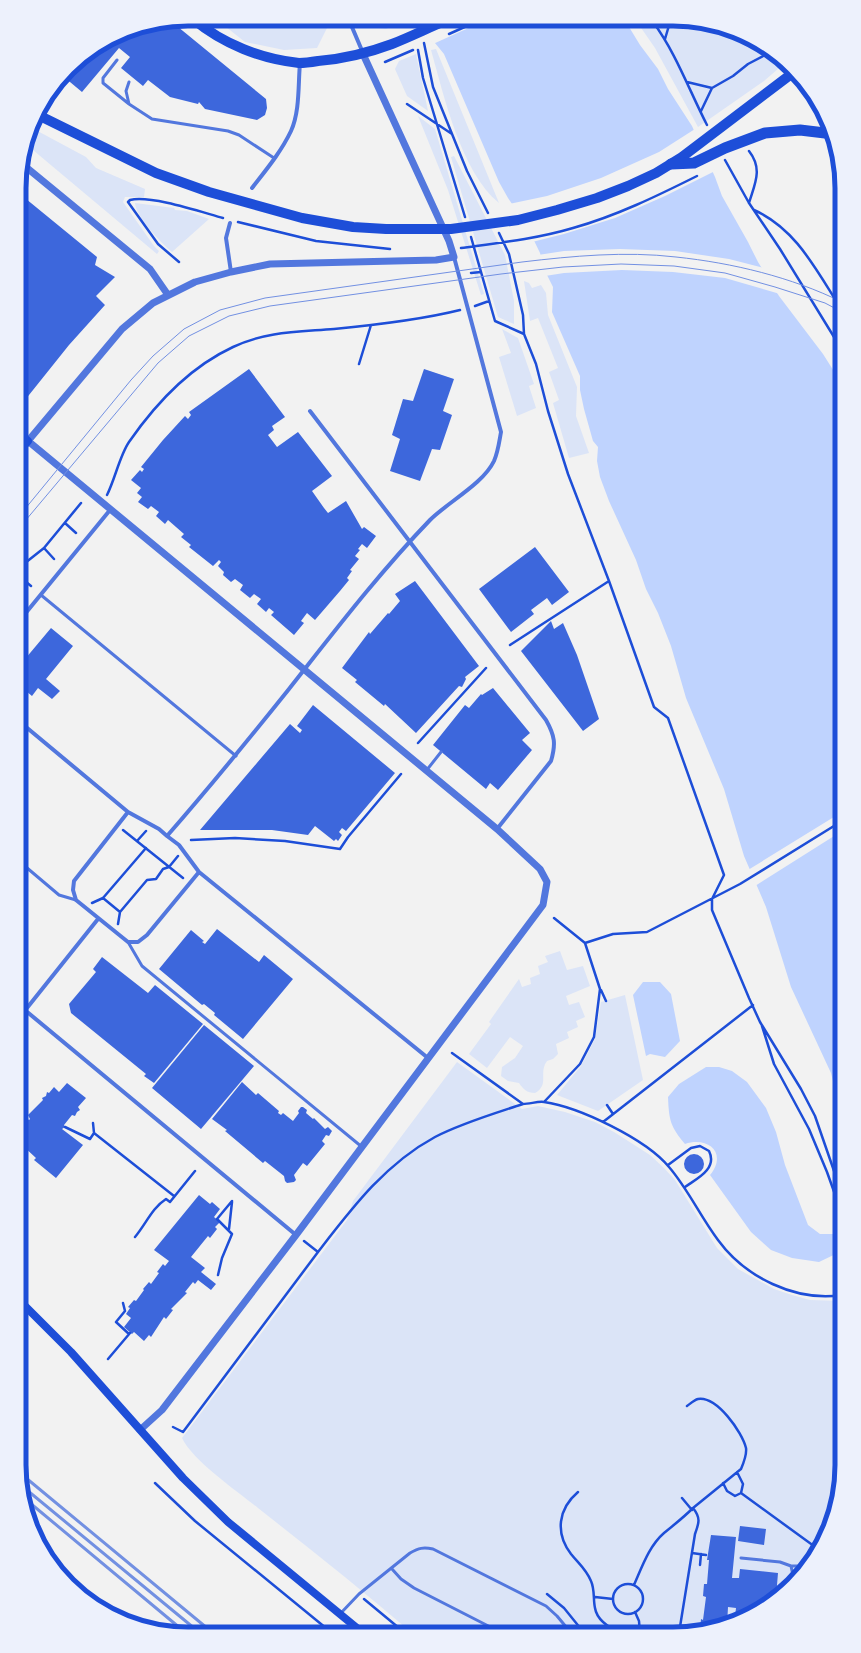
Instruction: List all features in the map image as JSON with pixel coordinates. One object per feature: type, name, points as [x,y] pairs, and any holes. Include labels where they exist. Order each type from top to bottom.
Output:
[{"type":"highway","points":[[671,164],[694,162],[725,148],[766,133],[800,130],[825,133]]},
{"type":"main road","points":[[202,26],[232,45],[265,56],[300,63],[363,54],[392,44],[433,26]]},
{"type":"main road","points":[[42,117],[156,173],[209,192],[302,218],[352,227],[386,229],[451,229],[518,220],[575,205],[628,186],[671,164],[790,75]]},
{"type":"main road","points":[[26,1307],[72,1352],[183,1478],[228,1522],[356,1627]]},
{"type":"street","points":[[167,836],[236,756],[304,670],[411,541],[438,512],[483,477],[493,463],[498,452],[501,432],[449,241],[363,54],[352,26]]},
{"type":"street","points":[[252,188],[274,158],[291,130],[297,108],[300,63]]},
{"type":"street","points":[[27,166],[150,269],[168,295]]},
{"type":"street","points":[[230,223],[226,238],[231,272]]},
{"type":"street","points":[[140,1430],[162,1410],[296,1235],[543,905],[547,882],[540,869],[497,829],[28,441],[122,329],[153,303],[195,282],[231,272],[270,264],[436,260],[454,257]]},
{"type":"street","points":[[310,411],[411,541],[546,720],[554,733],[554,749],[551,761],[497,829]]},
{"type":"street","points":[[26,613],[110,510]]},
{"type":"street","points":[[26,727],[128,812],[159,829],[179,845],[199,872],[428,1058]]},
{"type":"street","points":[[128,812],[74,881],[73,890],[76,900],[98,919],[128,942],[138,942],[147,935],[199,872]]},
{"type":"street","points":[[26,1010],[98,919]]},
{"type":"street","points":[[26,1012],[296,1235]]},
{"type":"lane","points":[[117,60],[103,78],[103,83],[129,104],[152,119],[228,131],[239,135],[274,158]]},
{"type":"lane","points":[[129,82],[126,91],[129,104]]},
{"type":"lane","points":[[41,595],[236,756]]},
{"type":"lane","points":[[426,771],[441,752]]},
{"type":"lane","points":[[26,867],[59,895],[76,900]]},
{"type":"lane","points":[[128,942],[142,966],[362,1147]]},
{"type":"lane","points":[[340,1614],[359,1594],[410,1553],[420,1548],[433,1548],[546,1606],[566,1627]]},
{"type":"lane","points":[[741,1558],[780,1562],[791,1566],[800,1566]]},
{"type":"lane","points":[[791,1566],[793,1574]]},
{"type":"lane","points":[[392,1568],[401,1578],[414,1588],[490,1627]]},
{"type":"path","points":[[656,26],[665,39],[706,122]]},
{"type":"path","points":[[665,39],[669,26]]},
{"type":"path","points":[[425,47],[433,87],[467,171],[492,220]]},
{"type":"path","points":[[418,50],[423,78],[436,123],[444,143],[466,221]]},
{"type":"path","points":[[700,112],[712,88],[733,76],[748,64],[766,55]]},
{"type":"path","points":[[385,62],[398,56]]},
{"type":"path","points":[[686,82],[712,88]]},
{"type":"path","points":[[407,104],[452,134]]},
{"type":"path","points":[[743,154],[749,151],[757,167],[758,175],[749,203]]},
{"type":"path","points":[[727,165],[749,203],[780,249],[835,339]]},
{"type":"path","points":[[179,262],[158,244],[128,202],[130,200],[139,199],[165,203],[203,212]]},
{"type":"path","points":[[754,210],[767,216],[789,233],[804,251],[835,299]]},
{"type":"path","points":[[496,226],[509,254],[523,315],[524,334],[536,364],[548,411],[568,474],[609,581],[654,707],[668,718],[724,875],[712,899],[712,910],[760,1022],[774,1064],[808,1129],[835,1194]]},
{"type":"path","points":[[470,236],[495,321],[524,334]]},
{"type":"path","points":[[471,273],[481,272]]},
{"type":"path","points":[[112,486],[128,443],[176,385],[214,357],[238,345],[272,334],[371,325],[451,312]]},
{"type":"path","points":[[359,364],[371,325]]},
{"type":"path","points":[[26,562],[44,548],[81,504]]},
{"type":"path","points":[[65,523],[76,532]]},
{"type":"path","points":[[44,548],[54,559]]},
{"type":"path","points":[[510,645],[609,581]]},
{"type":"path","points":[[26,582],[31,586]]},
{"type":"path","points":[[418,743],[486,668]]},
{"type":"path","points":[[191,840],[242,838],[285,841],[340,849],[348,837],[401,774]]},
{"type":"path","points":[[585,943],[614,934],[647,932],[740,884],[835,825]]},
{"type":"path","points":[[123,830],[183,878]]},
{"type":"path","points":[[137,841],[146,830]]},
{"type":"path","points":[[91,903],[104,898],[146,848]]},
{"type":"path","points":[[118,924],[120,912],[147,880],[156,878],[163,869],[169,867],[178,856]]},
{"type":"path","points":[[104,898],[120,912]]},
{"type":"path","points":[[554,918],[585,943],[600,990],[606,1001]]},
{"type":"path","points":[[543,1102],[580,1064],[594,1037],[600,990]]},
{"type":"path","points":[[603,1122],[753,1005]]},
{"type":"path","points":[[760,1022],[801,1089],[815,1116],[835,1174]]},
{"type":"path","points":[[452,1053],[523,1104]]},
{"type":"path","points":[[173,1427],[183,1432],[318,1252],[363,1195],[381,1177],[396,1164],[434,1138],[459,1126],[523,1104],[543,1102],[577,1111],[603,1122],[637,1141],[668,1165],[685,1188],[720,1242],[729,1253],[748,1269],[770,1283],[795,1292],[821,1296],[835,1295]]},
{"type":"path","points":[[607,1105],[614,1114]]},
{"type":"path","points":[[65,1127],[90,1139],[94,1133],[93,1123]]},
{"type":"path","points":[[94,1133],[174,1196]]},
{"type":"path","points":[[668,1165],[691,1148],[700,1146],[709,1151],[712,1161],[709,1169],[685,1188]]},
{"type":"path","points":[[135,1237],[143,1228],[145,1221],[162,1201],[166,1199],[170,1202],[195,1171]]},
{"type":"path","points":[[218,1275],[222,1258],[232,1234],[229,1229],[218,1219],[232,1201],[229,1229]]},
{"type":"path","points":[[296,1235],[318,1252]]},
{"type":"path","points":[[108,1359],[130,1333],[116,1322],[125,1311],[123,1303]]},
{"type":"path","points":[[634,1585],[652,1548],[663,1534],[737,1472],[741,1468],[745,1459],[746,1449],[741,1435],[730,1419],[718,1407],[698,1399],[687,1406]]},
{"type":"path","points":[[737,1472],[743,1484],[741,1493]]},
{"type":"path","points":[[155,1483],[195,1521],[325,1627]]},
{"type":"path","points":[[723,1483],[727,1491],[735,1496],[741,1493]]},
{"type":"path","points":[[578,1492],[571,1498],[564,1508],[561,1520],[562,1538],[571,1554],[586,1569],[592,1583],[595,1597],[595,1608],[601,1619],[609,1627]]},
{"type":"path","points":[[741,1493],[813,1546]]},
{"type":"path","points":[[680,1627],[699,1518],[693,1509],[682,1498]]},
{"type":"path","points":[[692,1553],[706,1555]]},
{"type":"path","points":[[700,1565],[701,1554]]},
{"type":"path","points":[[624,1584],[634,1585],[641,1591],[643,1600],[639,1609],[630,1614],[620,1612],[616,1608],[613,1599],[616,1589],[624,1584]]},
{"type":"path","points":[[359,1594],[398,1627]]},
{"type":"path","points":[[595,1597],[613,1599]]},
{"type":"path","points":[[635,1612],[639,1621],[639,1627]]},
{"type":"shaded area","points":[[225,26],[328,26],[317,48],[284,50],[245,42]]},
{"type":"shaded area","points":[[378,26],[392,26],[386,29],[379,28]]},
{"type":"shaded area","points":[[640,26],[684,26],[705,29],[735,38],[763,53],[781,67],[764,81],[698,127],[655,48]]},
{"type":"shaded area","points":[[436,49],[499,203],[486,189],[474,172],[464,153],[448,110],[431,50]]},
{"type":"shaded area","points":[[416,54],[428,111],[407,96],[395,69],[399,61]]},
{"type":"shaded area","points":[[418,116],[435,129],[484,294],[481,295],[448,190]]},
{"type":"shaded area","points":[[37,130],[86,157],[96,168],[145,189],[144,197],[125,197],[123,202],[159,251],[157,254],[31,149]]},
{"type":"shaded area","points":[[454,156],[505,255],[514,301],[514,324],[498,317],[451,157]]},
{"type":"shaded area","points":[[135,203],[174,208],[175,210],[187,211],[209,219],[172,252],[144,222],[136,209]]},
{"type":"shaded area","points":[[524,281],[529,283],[532,288],[541,285],[546,293],[548,315],[577,387],[576,416],[589,453],[569,458],[553,403],[559,400],[549,372],[558,368],[538,318],[530,321]]},
{"type":"shaded area","points":[[502,329],[518,338],[534,384],[529,386],[536,408],[517,416],[499,357],[511,353]]},
{"type":"shaded area","points":[[560,951],[567,970],[583,966],[590,986],[566,996],[569,1005],[579,1002],[585,1017],[576,1021],[578,1027],[567,1032],[569,1038],[556,1044],[558,1054],[553,1059],[547,1061],[543,1070],[542,1086],[535,1093],[532,1093],[522,1087],[519,1083],[508,1081],[501,1076],[502,1067],[515,1058],[523,1046],[510,1037],[487,1068],[469,1054],[491,1024],[489,1022],[519,979],[522,987],[531,984],[530,978],[540,974],[538,966],[548,962],[545,956]]},
{"type":"shaded area","points":[[625,995],[643,1080],[598,1111],[557,1095],[581,1066],[595,1039],[601,1002]]},
{"type":"shaded area","points":[[457,1062],[522,1109],[538,1106],[565,1112],[595,1122],[614,1132],[650,1155],[675,1180],[717,1248],[738,1269],[774,1289],[792,1295],[810,1300],[835,1301],[834,1486],[823,1527],[802,1564],[788,1580],[763,1600],[735,1615],[694,1626],[405,1627],[336,1570],[216,1475],[205,1466],[182,1438],[347,1220],[353,1201]]},
{"type":"water","points":[[424,26],[628,26],[640,45],[658,69],[668,89],[692,126],[722,196],[758,262],[779,296],[823,354],[835,373],[835,1089],[831,1073],[791,987],[766,907],[744,856],[724,789],[686,698],[671,646],[600,477],[597,461],[598,447],[593,441],[584,409],[580,390],[580,376],[552,312],[553,287],[545,271],[540,253],[527,226],[499,182],[444,54],[426,32]]},
{"type":"water","points":[[643,982],[660,982],[671,994],[680,1041],[665,1057],[650,1054],[646,1056],[633,995]]},
{"type":"water","points":[[706,1067],[719,1067],[732,1071],[747,1082],[766,1108],[776,1132],[785,1165],[808,1225],[820,1234],[835,1234],[835,1254],[819,1262],[792,1258],[771,1250],[751,1232],[710,1175],[717,1160],[716,1153],[713,1148],[708,1144],[701,1142],[685,1144],[673,1127],[669,1112],[668,1097],[679,1084]]},
{"type":"pier","points":[[422,26],[473,26],[433,44],[424,33]]},
{"type":"pier","points":[[695,129],[715,171],[665,196],[615,218],[564,234],[532,242],[525,227],[509,204],[547,196],[601,178],[659,152]]},
{"type":"pier","points":[[620,249],[675,251],[729,259],[764,268],[780,294],[725,278],[673,272],[622,270],[564,273],[545,276],[538,255],[564,251]]},
{"type":"pier","points":[[835,816],[835,835],[755,886],[748,870]]},
{"type":"building","points":[[177,26],[266,99],[267,108],[265,115],[257,120],[205,109],[199,102],[198,104],[170,97],[148,80],[143,86],[121,68],[130,57],[119,48],[82,92],[67,80],[89,59],[126,38],[156,29]]},
{"type":"building","points":[[26,199],[97,257],[95,265],[115,277],[96,296],[105,305],[69,345],[26,399]]},
{"type":"building","points":[[249,369],[285,417],[272,426],[274,430],[268,435],[277,447],[298,432],[332,476],[312,491],[324,508],[328,513],[346,501],[362,529],[364,527],[376,536],[367,548],[362,544],[358,549],[360,550],[355,556],[359,559],[350,570],[352,571],[347,578],[349,580],[340,591],[315,620],[307,613],[301,621],[304,623],[294,635],[271,615],[274,612],[269,608],[266,612],[257,604],[261,599],[254,594],[250,598],[240,590],[243,585],[235,579],[231,582],[223,575],[224,572],[218,566],[221,562],[219,560],[213,566],[189,547],[191,545],[181,537],[184,534],[168,520],[165,524],[156,516],[159,512],[151,506],[148,509],[138,502],[142,497],[137,493],[141,488],[131,480],[140,470],[142,472],[144,469],[141,467],[185,416],[188,419],[191,415],[189,412]]},
{"type":"building","points":[[424,369],[454,379],[443,411],[452,415],[440,450],[432,449],[420,481],[390,471],[400,439],[392,435],[403,399],[413,401]]},
{"type":"building","points":[[535,547],[569,592],[552,605],[547,598],[531,610],[534,614],[511,632],[479,589]]},
{"type":"building","points":[[415,581],[479,666],[465,677],[466,679],[462,687],[459,686],[416,733],[385,704],[384,706],[355,682],[357,680],[342,668],[369,632],[370,634],[400,601],[395,594]]},
{"type":"building","points":[[551,621],[554,629],[563,623],[577,655],[599,719],[583,731],[521,651]]},
{"type":"building","points":[[51,628],[73,646],[46,679],[60,691],[52,699],[38,688],[32,696],[26,691],[26,658]]},
{"type":"building","points":[[493,688],[530,733],[522,740],[532,750],[498,790],[490,783],[486,789],[433,745],[465,705],[469,708],[481,694],[482,695]]},
{"type":"building","points":[[313,705],[395,773],[346,831],[342,828],[339,832],[342,835],[338,841],[336,839],[334,841],[315,826],[308,835],[272,830],[200,830],[290,724],[300,733],[302,730],[297,726]]},
{"type":"building","points":[[217,929],[259,962],[264,955],[293,979],[243,1039],[214,1015],[215,1013],[204,1004],[202,1005],[159,969],[191,930],[204,941],[202,942],[205,944]]},
{"type":"building","points":[[102,957],[148,993],[155,985],[203,1024],[154,1083],[144,1076],[146,1074],[71,1013],[69,1004],[96,972],[93,969]]},
{"type":"building","points":[[204,1025],[254,1066],[201,1129],[152,1088]]},
{"type":"building","points":[[242,1082],[256,1095],[258,1093],[279,1111],[278,1113],[281,1115],[283,1113],[293,1121],[299,1113],[298,1111],[301,1107],[303,1107],[307,1110],[306,1113],[313,1119],[314,1118],[325,1129],[328,1127],[332,1131],[329,1136],[326,1135],[322,1141],[325,1144],[307,1166],[303,1163],[294,1175],[296,1180],[294,1182],[287,1183],[284,1176],[265,1161],[263,1163],[225,1131],[227,1130],[212,1119]]},
{"type":"building","points":[[67,1083],[86,1098],[78,1107],[80,1110],[75,1116],[72,1115],[64,1125],[65,1127],[62,1129],[83,1145],[56,1178],[34,1160],[36,1158],[26,1149],[26,1118],[29,1120],[30,1119],[28,1115],[43,1100],[42,1098],[46,1096],[47,1092],[49,1093],[54,1087],[59,1092]]},
{"type":"building","points":[[690,1154],[698,1154],[704,1160],[704,1168],[698,1174],[690,1174],[684,1168],[684,1160]]},
{"type":"building","points":[[199,1195],[210,1204],[212,1202],[220,1209],[214,1217],[220,1222],[215,1227],[217,1229],[210,1238],[208,1236],[191,1257],[205,1268],[201,1272],[216,1284],[211,1290],[198,1280],[195,1284],[193,1282],[185,1292],[187,1293],[171,1309],[173,1310],[166,1319],[164,1317],[151,1337],[149,1335],[144,1341],[134,1332],[132,1334],[124,1327],[131,1318],[126,1314],[130,1308],[128,1307],[134,1300],[136,1301],[149,1282],[151,1284],[159,1273],[157,1272],[163,1264],[165,1266],[169,1261],[154,1250]]},
{"type":"building","points":[[740,1526],[766,1529],[764,1545],[738,1541]]},
{"type":"building","points":[[711,1535],[736,1537],[732,1578],[739,1578],[740,1569],[778,1573],[777,1590],[763,1600],[735,1615],[736,1608],[728,1607],[727,1617],[700,1625],[701,1619],[703,1620],[706,1597],[703,1596],[704,1584],[707,1584],[709,1560],[707,1560]]},
{"type":"tram line","points":[[26,508],[131,380],[153,356],[184,329],[220,310],[265,298],[522,262],[580,256],[638,254],[676,257],[740,267],[803,285],[835,299]]},
{"type":"tram line","points":[[26,520],[158,363],[189,336],[229,316],[270,306],[501,274],[563,267],[621,264],[674,266],[725,273],[825,303],[835,308]]},
{"type":"railway","points":[[26,1478],[206,1627]]},
{"type":"railway","points":[[28,1491],[193,1627]]},
{"type":"railway","points":[[31,1504],[179,1627]]}]
